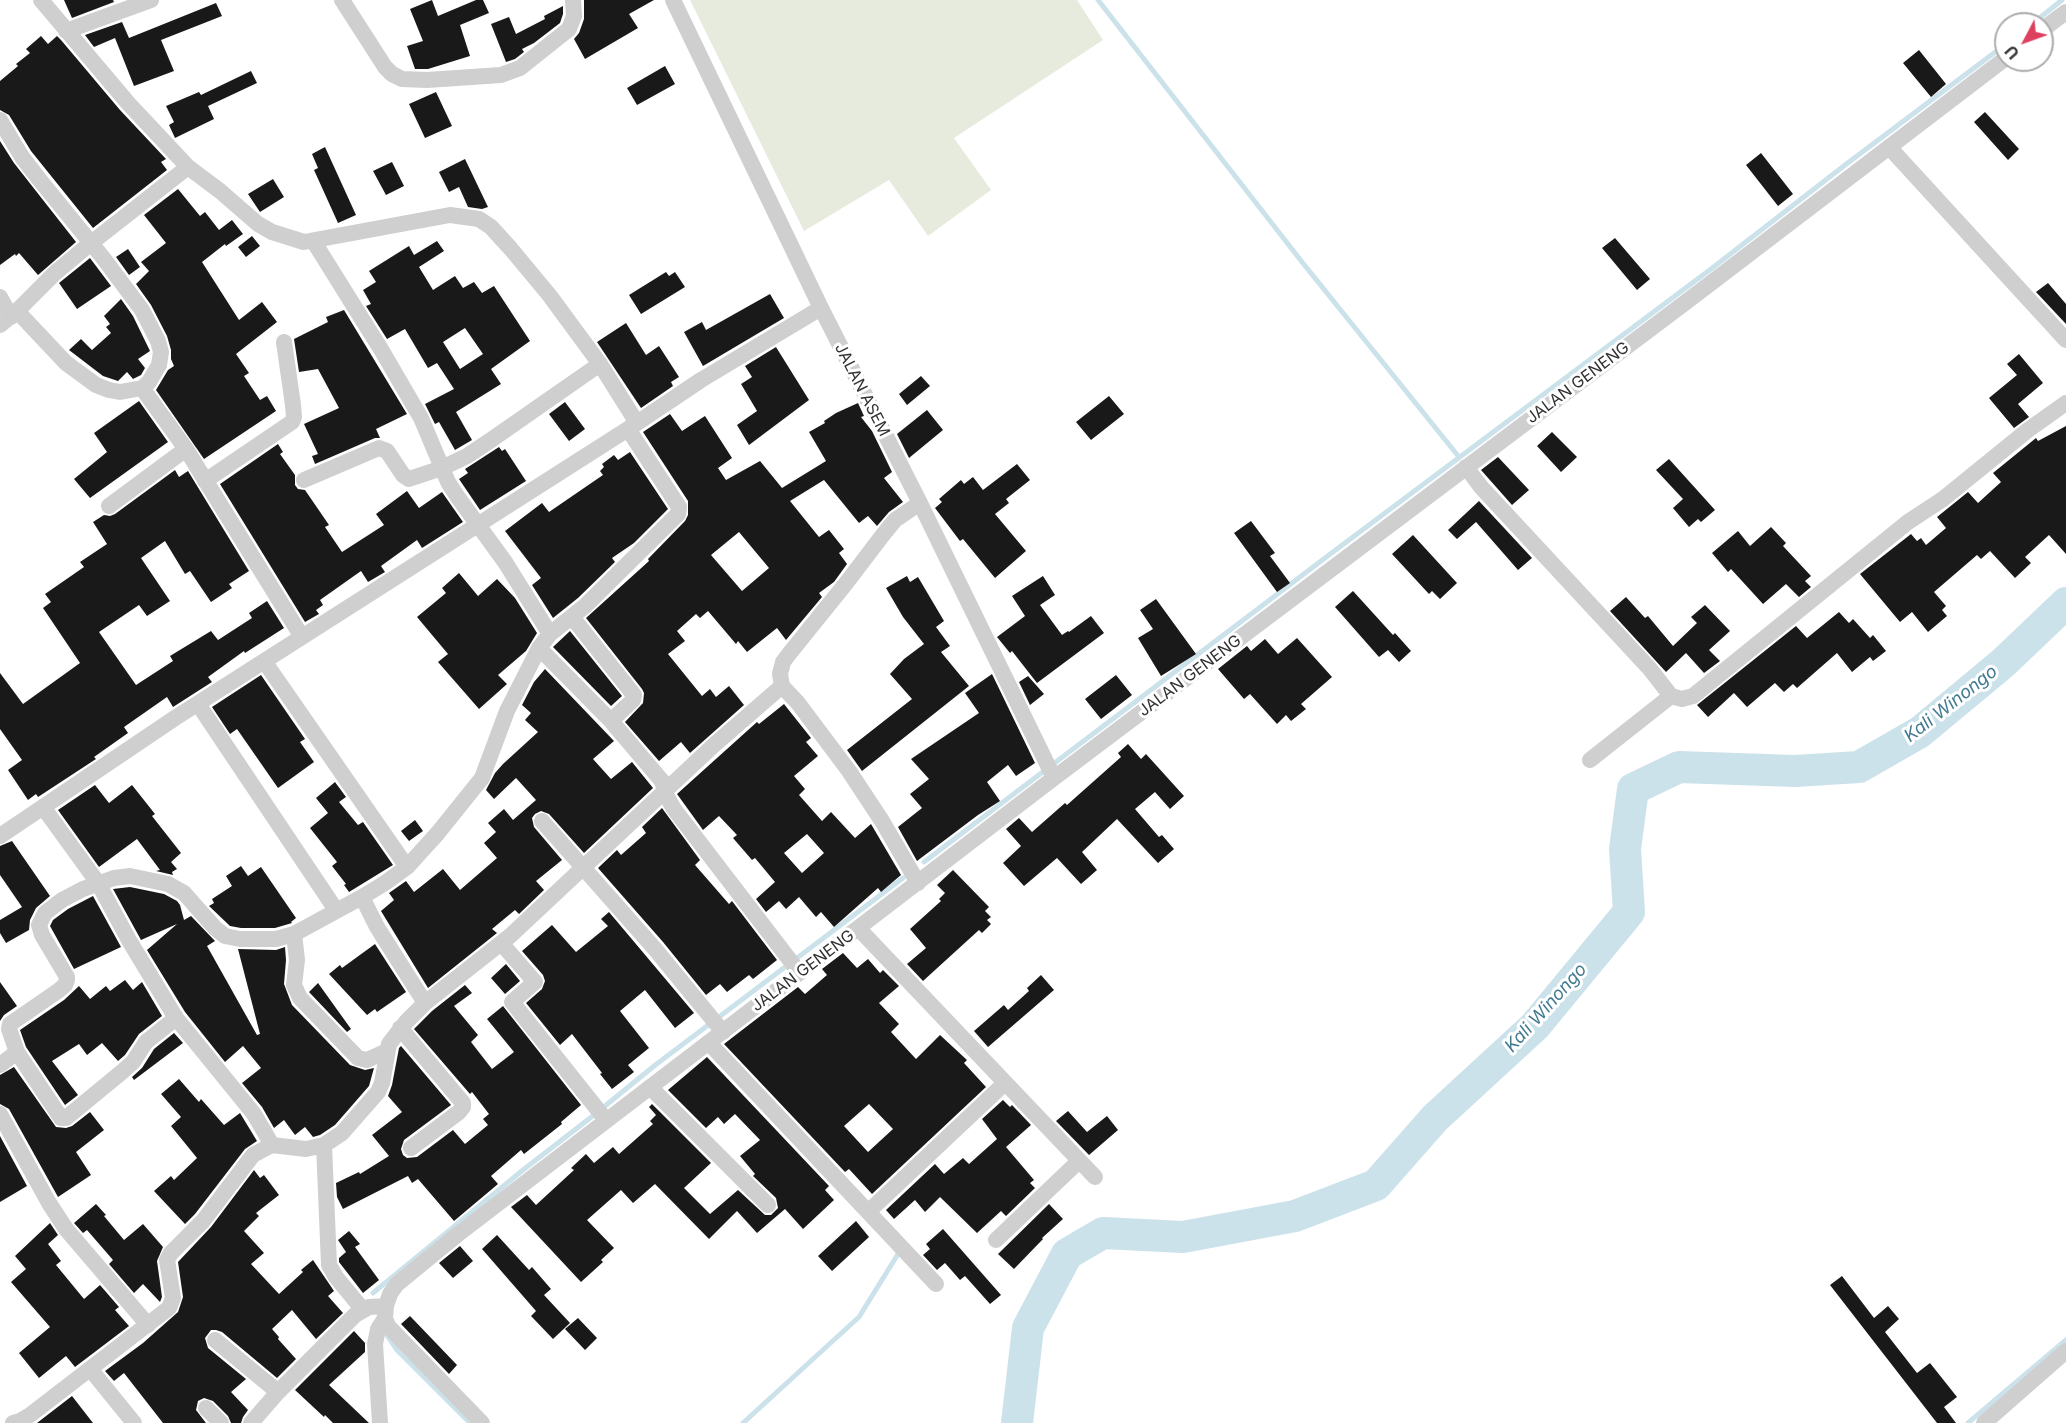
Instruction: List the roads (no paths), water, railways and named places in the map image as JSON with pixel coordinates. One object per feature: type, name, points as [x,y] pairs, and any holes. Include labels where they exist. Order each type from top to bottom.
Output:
[{"type":"street","points":[[41,0],[188,167],[258,224],[272,232],[296,241],[314,242],[450,215],[479,219],[490,227],[550,296],[600,364],[680,510],[606,586],[550,634],[539,648],[507,711],[482,778],[445,825],[407,867],[385,883],[294,934],[270,940],[232,937],[220,933],[184,893],[168,884],[130,876],[98,883],[62,900],[41,918],[39,925],[42,934],[67,977],[67,981],[58,991],[10,1024],[9,1029],[17,1052],[62,1119],[123,1071],[133,1062],[146,1042],[176,1018]]},
{"type":"street","points":[[66,31],[151,0]]},
{"type":"street","points":[[342,0],[385,67],[402,79],[427,80],[501,75],[520,68],[569,29],[574,16],[573,0]]},
{"type":"street","name":"JALAN ASEM","points":[[673,0],[821,308],[920,503],[1054,778]]},
{"type":"street","name":"JALAN GENENG","points":[[380,1423],[375,1344],[390,1294],[406,1277],[457,1235],[709,1043],[717,1023],[793,964],[859,929],[1054,778],[1994,67]]},
{"type":"street","points":[[0,120],[22,157],[142,310],[158,341],[161,352],[159,365],[149,382],[142,388],[120,392],[96,385],[10,318],[0,297]]},
{"type":"street","points":[[1889,147],[2066,340]]},
{"type":"street","points":[[10,318],[55,273],[90,243],[188,167]]},
{"type":"street","points":[[314,242],[421,418],[456,496],[505,562],[550,634]]},
{"type":"street","points":[[0,836],[264,661],[633,426],[726,364],[821,308]]},
{"type":"street","points":[[206,481],[292,422],[293,405],[284,342]]},
{"type":"street","points":[[304,480],[379,448],[387,451],[403,475],[410,479],[442,468],[467,456],[600,364]]},
{"type":"street","points":[[142,388],[186,449],[302,637]]},
{"type":"street","points":[[1466,467],[1481,487],[1650,669],[1671,696],[1682,699],[1693,696],[1890,537],[1943,499],[2028,430],[2066,403]]},
{"type":"street","points":[[109,506],[186,449]]},
{"type":"street","points":[[918,883],[882,821],[849,771],[805,711],[782,686],[780,674],[783,662],[796,644],[890,525],[920,503]]},
{"type":"street","points":[[572,617],[634,695],[633,700],[610,721]]},
{"type":"street","points":[[539,648],[610,721],[659,777],[674,809],[793,964]]},
{"type":"street","points":[[264,661],[407,867]]},
{"type":"street","points":[[18,1422],[91,1370],[172,1303],[173,1292],[168,1260],[171,1253],[203,1221],[258,1151],[272,1145],[306,1149],[324,1145],[342,1133],[378,1092],[382,1083],[389,1044],[400,1028],[425,1003],[501,943],[714,745],[782,686]]},
{"type":"street","points":[[1590,760],[1671,696]]},
{"type":"street","points":[[198,704],[336,910]]},
{"type":"street","points":[[43,807],[98,883],[129,942],[176,1018],[254,1114],[272,1145]]},
{"type":"street","points":[[542,821],[717,1023]]},
{"type":"street","points":[[362,897],[425,1003]]},
{"type":"street","points":[[859,929],[1095,1177]]},
{"type":"street","points":[[294,934],[297,960],[294,985],[300,998],[358,1058],[367,1060],[387,1051]]},
{"type":"street","points":[[501,943],[539,978],[512,1002],[606,1120]]},
{"type":"street","points":[[400,1028],[464,1103],[459,1112],[411,1148]]},
{"type":"street","points":[[709,1043],[936,1284]]},
{"type":"street","points":[[0,1065],[17,1052]]},
{"type":"street","points":[[868,1212],[1005,1083]]},
{"type":"street","points":[[650,1087],[768,1205]]},
{"type":"street","points":[[0,1114],[49,1203],[66,1228],[148,1325]]},
{"type":"street","points":[[324,1145],[329,1265],[363,1310]]},
{"type":"street","points":[[996,1240],[1079,1161]]},
{"type":"street","points":[[251,1423],[278,1392],[346,1325],[363,1310],[376,1305],[385,1312],[391,1330],[482,1423]]},
{"type":"street","points":[[215,1340],[278,1392]]},
{"type":"street","points":[[1984,1423],[2066,1351]]},
{"type":"street","points":[[91,1370],[134,1423]]},
{"type":"street","points":[[206,1408],[221,1423]]},
{"type":"waterway","points":[[1098,0],[1302,262],[1459,457]]},
{"type":"waterway","points":[[2047,12],[2062,0]]},
{"type":"waterway","points":[[924,862],[1994,53]]},
{"type":"waterway","name":"Kali Winongo","points":[[1017,1423],[1028,1328],[1067,1254],[1103,1233],[1183,1237],[1295,1216],[1376,1185],[1435,1118],[1535,1026],[1629,912],[1625,849],[1633,789],[1679,767],[1795,771],[1859,767],[1920,732],[2003,663],[2066,603]]},
{"type":"waterway","points":[[605,1106],[654,1066],[903,878]]},
{"type":"waterway","points":[[373,1293],[594,1115]]},
{"type":"waterway","points":[[743,1423],[859,1317],[898,1254]]},
{"type":"waterway","points":[[387,1335],[397,1350],[470,1423]]},
{"type":"waterway","points":[[1968,1423],[2066,1340]]}]
